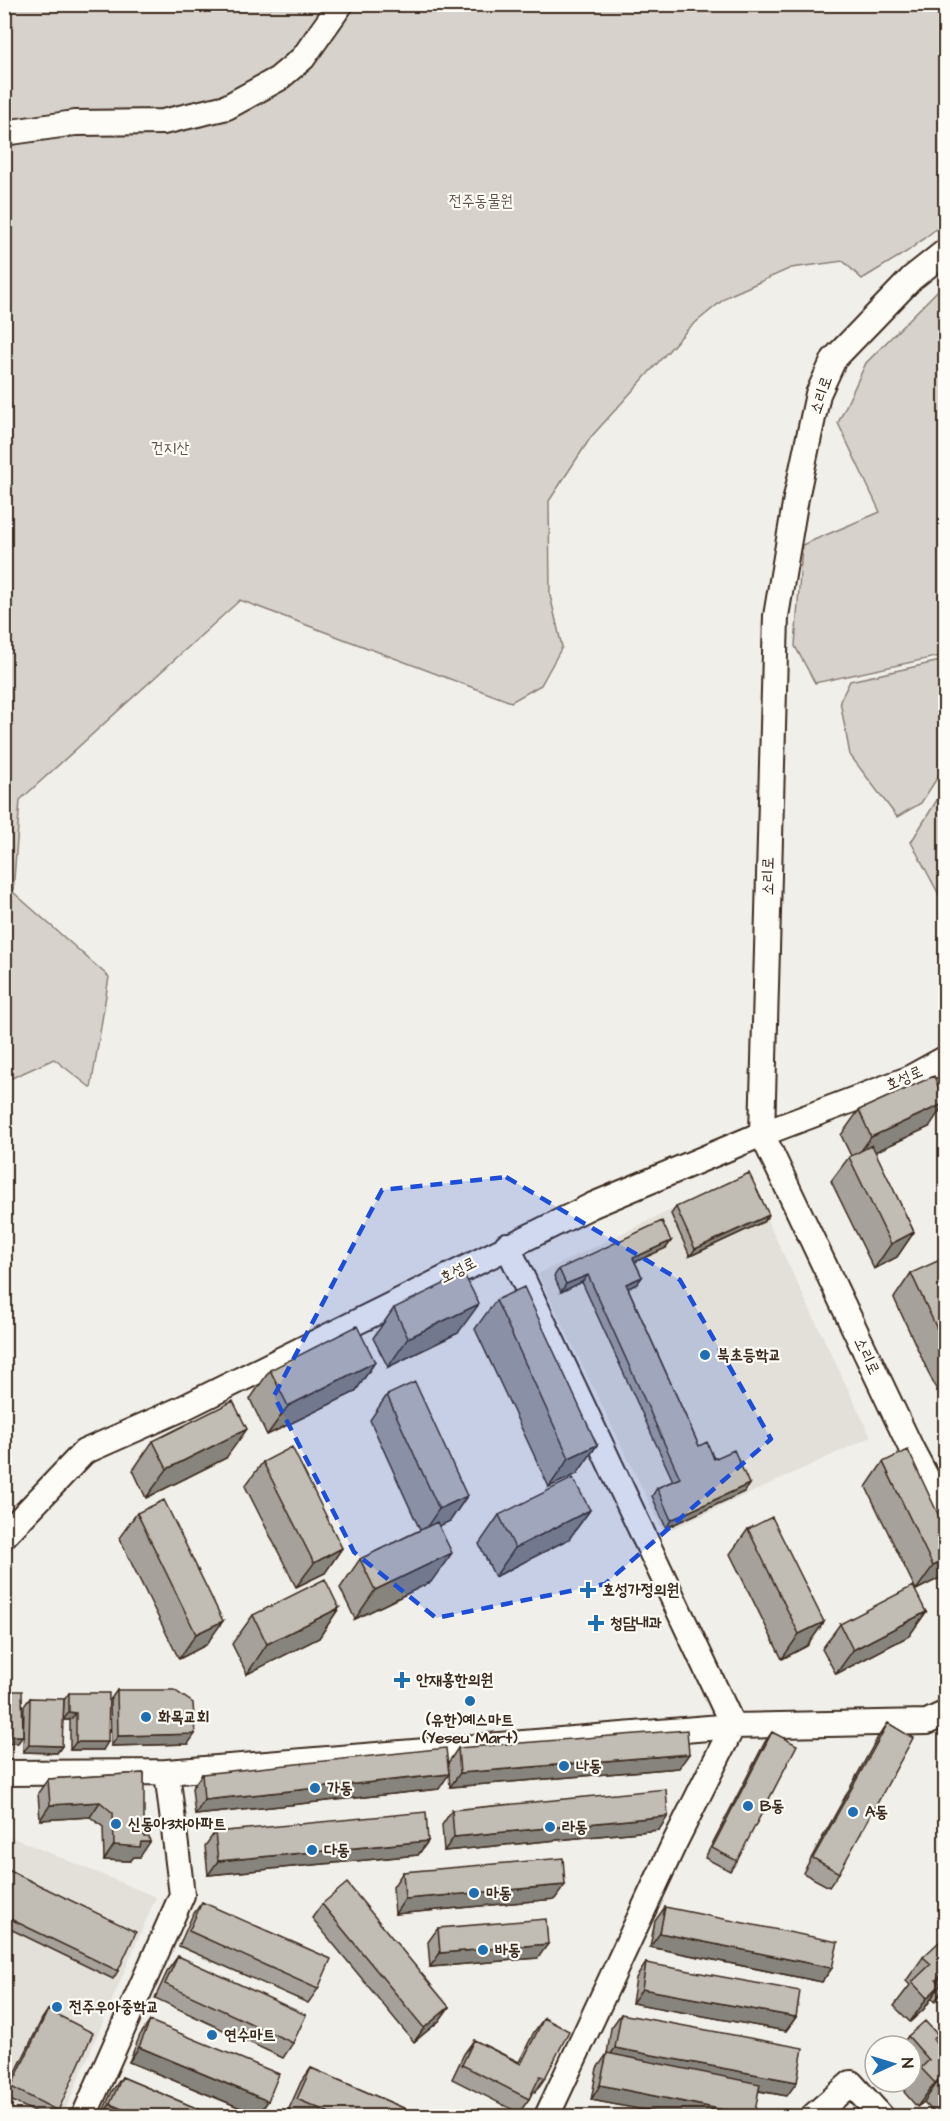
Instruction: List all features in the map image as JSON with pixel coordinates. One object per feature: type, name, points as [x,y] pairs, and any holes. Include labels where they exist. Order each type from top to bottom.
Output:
[{"type":"street","points":[[4,133],[75,123],[163,122],[226,107],[278,79],[303,58],[341,4]]},
{"type":"street","name":"소리로","points":[[945,251],[912,278],[834,359],[818,394],[801,475],[776,616],[762,1134],[911,1448],[945,1514]]},
{"type":"street","name":"호성로","points":[[4,1536],[84,1452],[181,1409],[507,1245],[593,1205],[762,1134],[908,1078],[945,1058]]},
{"type":"street","points":[[507,1245],[733,1726]]},
{"type":"street","points":[[4,1773],[167,1772],[733,1726],[927,1722],[945,1713]]},
{"type":"street","points":[[547,2116],[673,1846],[733,1726]]},
{"type":"street","points":[[84,2116],[182,1895],[167,1772]]},
{"type":"street","points":[[813,2116],[851,2083],[881,2116]]},
{"type":"highlighted area","points":[[506,1177],[680,1280],[771,1439],[605,1584],[436,1618],[354,1552],[274,1396],[382,1190]]},
{"type":"shaded area","name":"북초등학교","points":[[745,1174],[871,1437],[664,1533],[538,1274]]},
{"type":"shaded area","name":"전주우아중학교","points":[[4,1834],[156,1897],[63,2116],[5,2116]]},
{"type":"green space","points":[[5,5],[945,5],[945,222],[908,251],[862,279],[843,261],[791,268],[728,296],[689,328],[591,437],[549,501],[550,595],[562,647],[541,685],[511,702],[240,600],[20,800],[13,892],[109,977],[91,1088],[54,1059],[5,1081]]},
{"type":"green space","points":[[945,283],[945,655],[815,683],[795,646],[802,545],[880,512],[838,423],[866,363]]},
{"type":"green space","points":[[945,660],[945,766],[921,803],[897,817],[850,755],[840,701],[850,681]]},
{"type":"green space","points":[[945,787],[945,906],[911,842]]},
{"type":"building","points":[[934,1076],[945,1103],[871,1137],[859,1110]]},
{"type":"building","points":[[872,1145],[914,1232],[891,1244],[849,1157]]},
{"type":"building","points":[[749,1173],[769,1215],[695,1249],[676,1207]]},
{"type":"building","points":[[662,1221],[671,1241],[633,1258],[642,1277],[626,1284],[699,1446],[707,1442],[714,1459],[734,1450],[749,1484],[671,1520],[657,1488],[680,1478],[588,1275],[566,1284],[559,1269]]},
{"type":"building","points":[[942,1259],[945,1268],[945,1346],[911,1273]]},
{"type":"building","points":[[464,1274],[479,1304],[408,1338],[394,1308]]},
{"type":"building","points":[[524,1287],[597,1445],[569,1458],[496,1300]]},
{"type":"building","points":[[357,1326],[375,1362],[288,1406],[270,1370]]},
{"type":"building","points":[[415,1382],[467,1496],[439,1509],[387,1395]]},
{"type":"building","points":[[233,1401],[247,1429],[167,1469],[153,1441]]},
{"type":"building","points":[[292,1447],[342,1548],[314,1563],[263,1462]]},
{"type":"building","points":[[908,1450],[945,1529],[945,1560],[933,1566],[883,1462]]},
{"type":"building","points":[[573,1478],[590,1510],[515,1548],[499,1515]]},
{"type":"building","points":[[164,1500],[223,1621],[196,1634],[137,1513]]},
{"type":"building","points":[[772,1517],[824,1622],[799,1634],[748,1529]]},
{"type":"building","points":[[437,1522],[452,1553],[375,1590],[360,1559]]},
{"type":"building","points":[[325,1579],[339,1608],[267,1644],[253,1615]]},
{"type":"building","points":[[913,1586],[926,1612],[853,1650],[840,1624]]},
{"type":"building","points":[[117,1690],[174,1690],[193,1703],[195,1734],[118,1736]]},
{"type":"building","points":[[4,1691],[22,1691],[23,1736],[4,1736]]},
{"type":"building","points":[[69,1693],[109,1693],[108,1742],[76,1742],[76,1713],[69,1712]]},
{"type":"building","points":[[30,1698],[64,1699],[62,1746],[29,1745]]},
{"type":"building","name":"A동","points":[[888,1723],[913,1738],[839,1873],[813,1858]]},
{"type":"building","points":[[687,1730],[689,1754],[460,1773],[458,1748]]},
{"type":"building","name":"B동","points":[[772,1732],[797,1745],[737,1861],[712,1848]]},
{"type":"building","points":[[446,1748],[449,1774],[204,1800],[202,1774]]},
{"type":"building","points":[[144,1773],[144,1837],[149,1837],[150,1842],[141,1842],[140,1847],[114,1845],[113,1813],[100,1802],[50,1805],[48,1779]]},
{"type":"building","points":[[666,1789],[668,1816],[454,1837],[452,1810]]},
{"type":"building","points":[[426,1812],[428,1841],[218,1861],[215,1832]]},
{"type":"building","points":[[563,1858],[565,1885],[405,1899],[403,1872]]},
{"type":"building","points":[[4,1868],[136,1932],[118,1971],[4,1916]]},
{"type":"building","points":[[347,1883],[449,2007],[424,2028],[322,1904]]},
{"type":"building","points":[[202,1902],[331,1959],[318,1989],[189,1931]]},
{"type":"building","points":[[665,1907],[838,1942],[832,1968],[660,1933]]},
{"type":"building","points":[[546,1919],[548,1944],[440,1953],[438,1928]]},
{"type":"building","points":[[939,1942],[945,1947],[945,1971],[936,1980],[941,1984],[927,1998],[912,1982],[931,1964],[923,1957]]},
{"type":"building","points":[[178,1956],[306,2015],[293,2043],[165,1984]]},
{"type":"building","points":[[646,1963],[800,1991],[796,2017],[642,1989]]},
{"type":"building","points":[[48,2010],[93,2033],[58,2111],[11,2087]]},
{"type":"building","points":[[621,2014],[803,2048],[797,2082],[615,2048]]},
{"type":"building","points":[[544,2018],[569,2031],[545,2078],[540,2076],[529,2099],[462,2065],[474,2040],[521,2064]]},
{"type":"building","points":[[150,2021],[279,2074],[268,2101],[139,2047]]},
{"type":"building","points":[[925,2021],[938,2035],[933,2039],[942,2049],[945,2046],[945,2082],[941,2077],[935,2083],[923,2070],[923,2066],[929,2060],[923,2053],[923,2034],[910,2034]]},
{"type":"building","points":[[607,2053],[760,2084],[754,2116],[600,2085]]},
{"type":"building","points":[[311,2068],[422,2116],[337,2116],[297,2099]]},
{"type":"building","points":[[122,2077],[215,2116],[139,2116],[110,2104]]},
{"type":"place","name":"북초등학교","points":[[705,1355]]},
{"type":"place","name":"호성가정의원","points":[[588,1590]]},
{"type":"place","name":"청담내과","points":[[596,1623]]},
{"type":"place","name":"안재홍한의원","points":[[402,1680]]},
{"type":"place","name":"(유한)예스마트 (Yeseu Mart)","points":[[470,1701]]},
{"type":"place","name":"화목교회","points":[[146,1717]]},
{"type":"place","name":"나동","points":[[564,1766]]},
{"type":"place","name":"가동","points":[[315,1788]]},
{"type":"place","name":"B동","points":[[748,1806]]},
{"type":"place","name":"A동","points":[[853,1812]]},
{"type":"place","name":"신동아3차아파트","points":[[116,1824]]},
{"type":"place","name":"라동","points":[[550,1827]]},
{"type":"place","name":"다동","points":[[312,1850]]},
{"type":"place","name":"마동","points":[[474,1893]]},
{"type":"place","name":"바동","points":[[483,1950]]},
{"type":"place","name":"전주우아중학교","points":[[57,2007]]},
{"type":"place","name":"연수마트","points":[[212,2035]]},
{"type":"park label","name":"전주동물원","points":[[481,201]]},
{"type":"park label","name":"건지산","points":[[170,448]]}]
